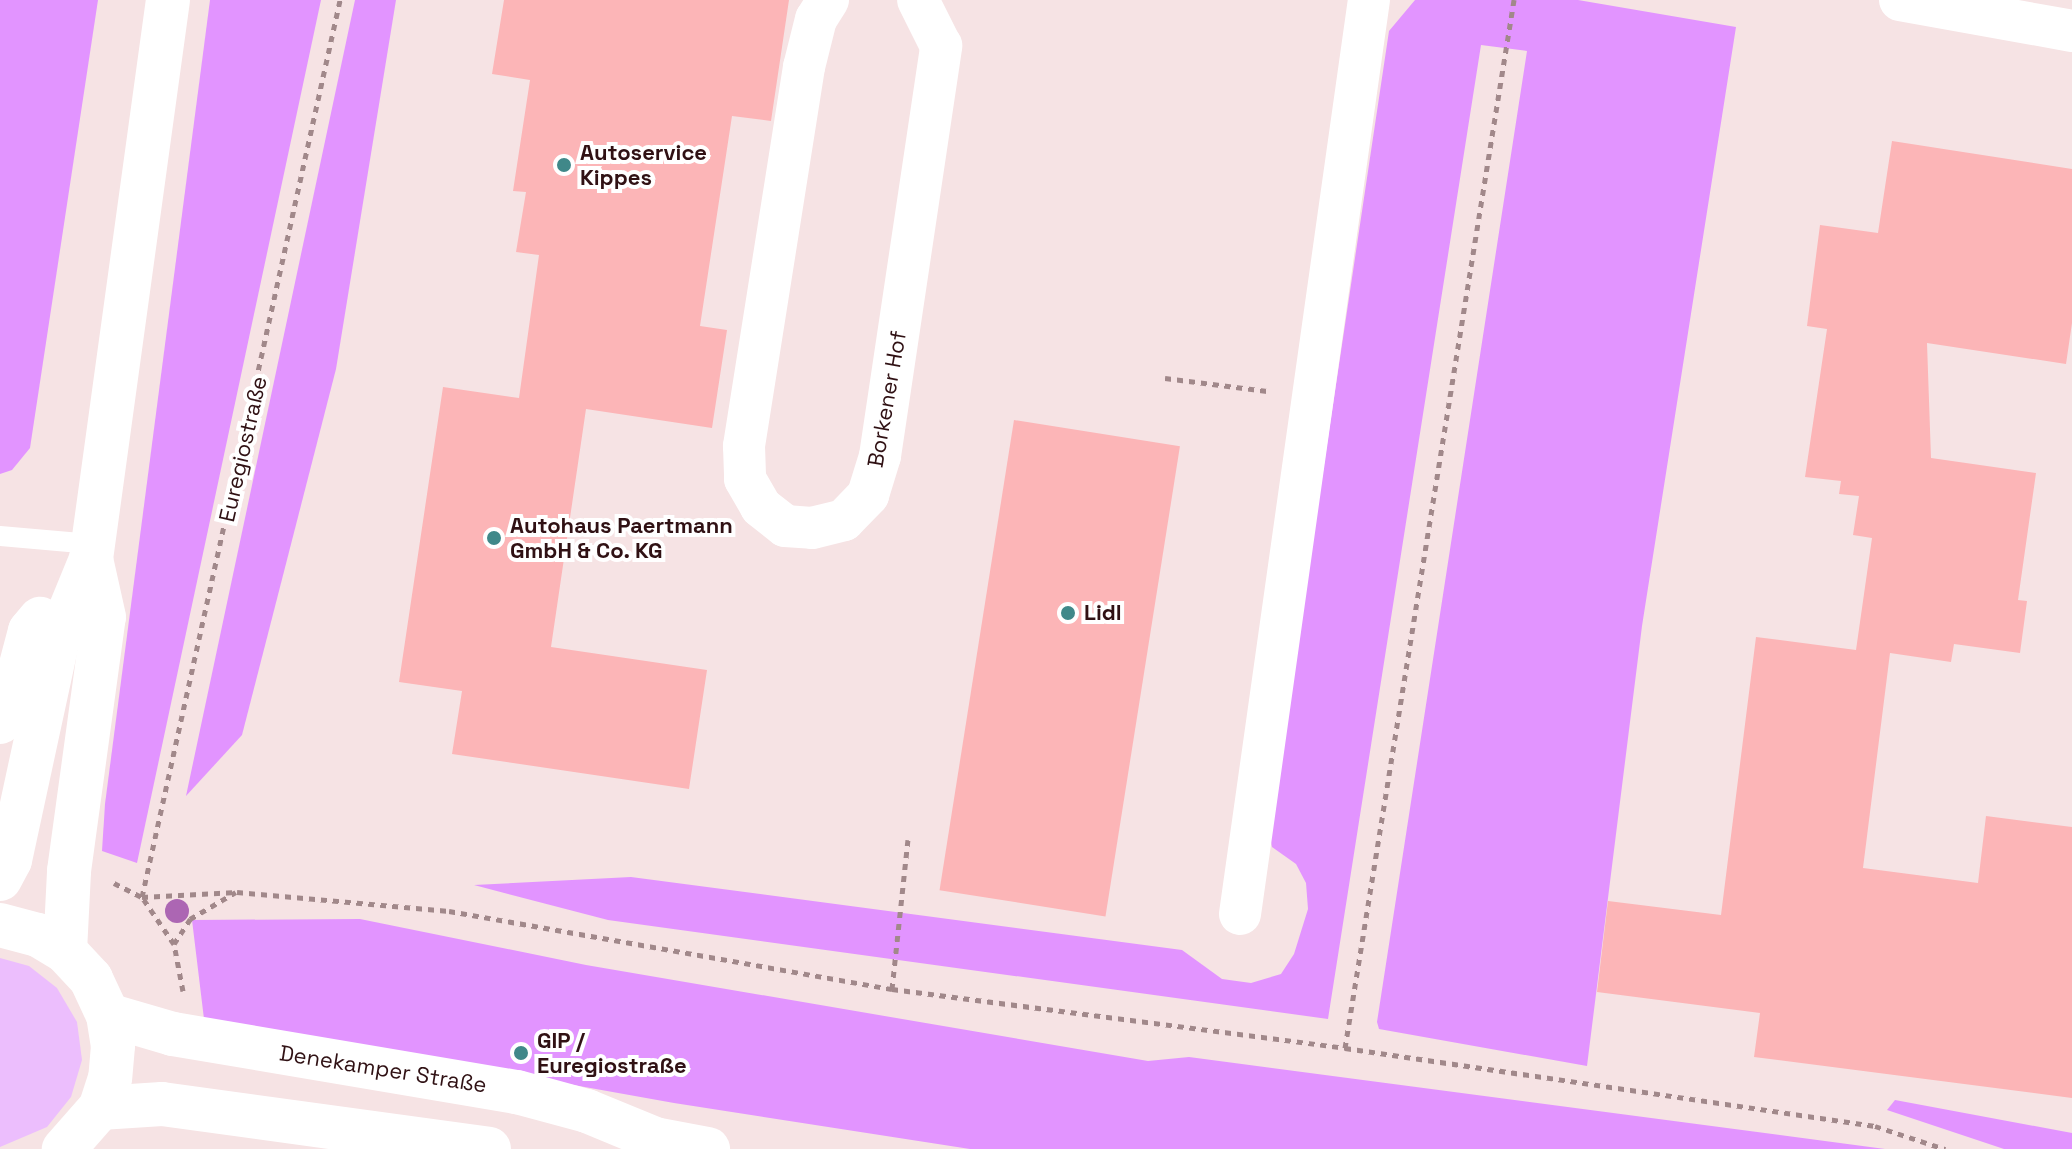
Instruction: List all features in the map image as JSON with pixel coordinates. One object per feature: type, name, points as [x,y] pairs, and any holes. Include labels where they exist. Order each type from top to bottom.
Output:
[{"type":"main road","points":[[0,879],[10,860],[57,642],[92,551],[168,0]]},
{"type":"main road","points":[[0,722],[12,699],[30,631],[92,551]]},
{"type":"main road","points":[[65,951],[69,871],[104,617],[92,551]]},
{"type":"main road","points":[[0,925],[38,935],[65,951],[91,979],[108,1015],[113,1046],[110,1078],[100,1108],[64,1149]]},
{"type":"main road","name":"Denekamper Straße","points":[[108,1015],[173,1034],[517,1092],[587,1111],[655,1139],[708,1149]]},
{"type":"main road","points":[[100,1108],[162,1104],[489,1149]]},
{"type":"main road","name":"Denekamper Straße","points":[[603,1149],[655,1139]]},
{"type":"street","name":"Borkener Hof","points":[[828,0],[816,19],[804,67],[744,446],[745,479],[761,507],[785,526],[812,528],[844,520],[868,495],[880,456],[941,46],[918,0]]},
{"type":"street","points":[[1240,914],[1369,0]]},
{"type":"street","points":[[1900,0],[2072,31]]},
{"type":"lane","points":[[0,536],[92,551]]},
{"type":"path","name":"Euregiostraße","points":[[142,897],[340,0]]},
{"type":"path","points":[[1345,1048],[1514,0]]},
{"type":"path","points":[[1165,378],[1312,397]]},
{"type":"path","points":[[892,989],[908,840]]},
{"type":"path","points":[[69,871],[106,879],[142,897],[174,944],[183,992],[173,1034]]},
{"type":"path","points":[[142,897],[237,892],[449,911],[892,989],[1345,1048],[1875,1126],[1945,1149]]},
{"type":"path","points":[[174,944],[190,919],[237,892]]},
{"type":"shaded area","points":[[0,0],[98,0],[30,448],[12,470],[0,474]]},
{"type":"shaded area","points":[[210,0],[321,0],[137,863],[102,851],[105,804]]},
{"type":"shaded area","points":[[355,0],[396,0],[336,369],[242,735],[186,796]]},
{"type":"shaded area","points":[[1415,0],[1578,0],[1736,27],[1642,626],[1587,1066],[1379,1029],[1377,1022],[1527,51],[1481,45],[1328,1019],[608,920],[474,885],[631,877],[1182,950],[1222,979],[1251,983],[1281,974],[1294,954],[1308,909],[1306,883],[1296,864],[1272,847],[1269,832],[1389,31]]},
{"type":"shaded area","points":[[360,919],[586,965],[1148,1061],[1189,1057],[1885,1149],[970,1149],[674,1103],[204,1019],[192,920]]},
{"type":"shaded area","points":[[0,958],[29,966],[57,988],[77,1022],[82,1060],[71,1097],[47,1127],[0,1147]]},
{"type":"shaded area","points":[[1895,1100],[2072,1133],[2072,1149],[2004,1149],[1887,1110]]},
{"type":"building","points":[[504,0],[789,0],[771,121],[732,116],[700,326],[727,330],[712,428],[586,409],[551,647],[707,670],[689,789],[452,754],[462,691],[399,682],[443,387],[519,398],[539,255],[516,252],[526,192],[513,191],[530,80],[492,74]]},
{"type":"building","points":[[1892,141],[2072,169],[2072,323],[2066,364],[1927,343],[1931,458],[2036,473],[2018,600],[2027,601],[2020,653],[1954,644],[1951,662],[1890,653],[1863,868],[1978,883],[1986,816],[2072,827],[2072,1098],[1754,1057],[1760,1013],[1597,992],[1608,901],[1721,915],[1756,637],[1856,650],[1872,538],[1853,535],[1859,496],[1839,494],[1841,481],[1805,477],[1827,329],[1807,326],[1820,225],[1878,233]]},
{"type":"building","name":"Lidl","points":[[1014,420],[1180,446],[1105,916],[940,890]]},
{"type":"place","name":"Autoservice Kippes","points":[[564,165]]},
{"type":"place","name":"Autohaus Paertmann GmbH & Co. KG","points":[[494,538]]},
{"type":"place","name":"Lidl","points":[[1068,613]]},
{"type":"place","name":"GIP / Euregiostraße","points":[[521,1053]]}]
